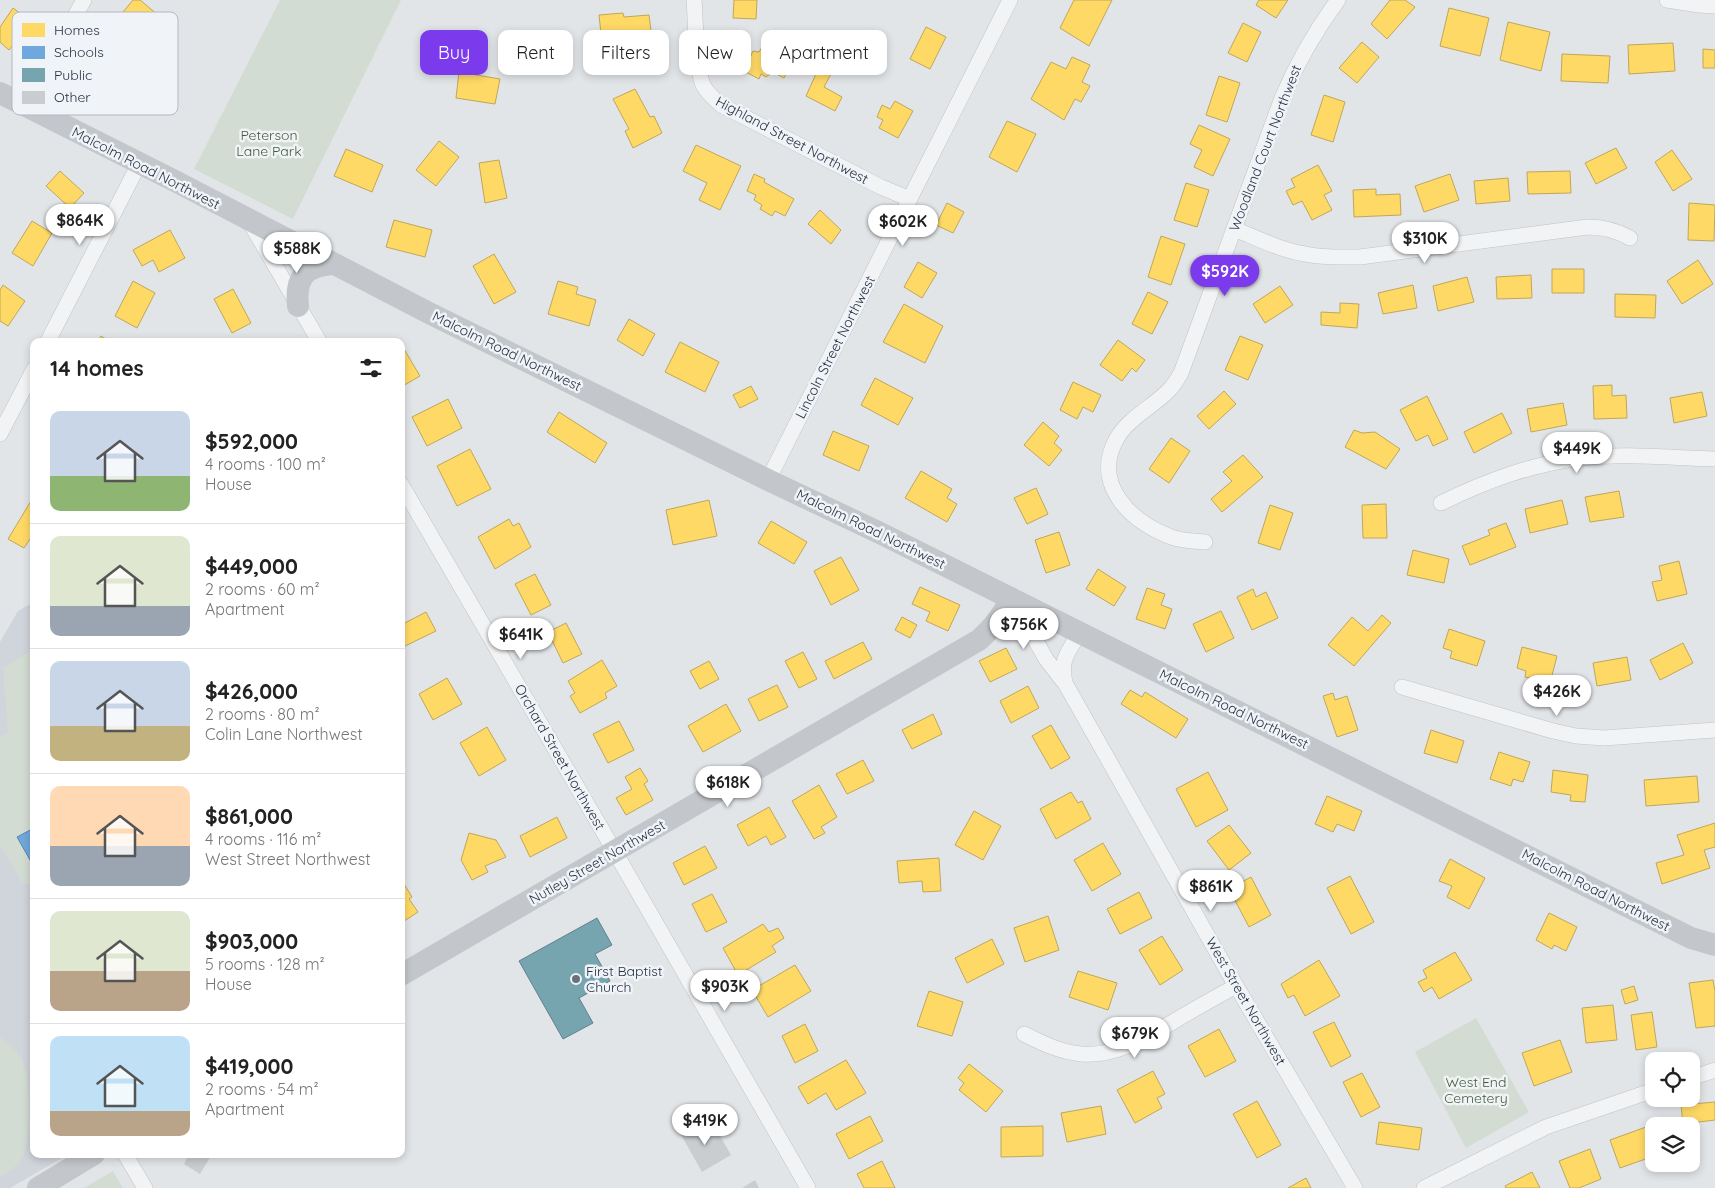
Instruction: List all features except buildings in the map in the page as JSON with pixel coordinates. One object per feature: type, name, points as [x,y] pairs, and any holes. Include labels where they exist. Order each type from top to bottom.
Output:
[{"type":"main road","name":"Malcolm Road Northwest","points":[[0,94],[12,100]]},
{"type":"main road","name":"Malcolm Road Northwest","points":[[42,115],[429,313],[1080,632],[1691,938],[1715,946]]},
{"type":"main road","points":[[298,306],[298,288],[300,280],[305,273],[321,264],[332,264]]},
{"type":"main road","name":"Nutley Street Northwest","points":[[405,973],[980,640],[994,627],[1011,598]]},
{"type":"main road","points":[[38,1188],[87,1158]]},
{"type":"street","points":[[77,12],[84,0]]},
{"type":"street","name":"Highland Street Northwest","points":[[694,0],[699,73],[704,86],[711,96],[730,110],[910,199]]},
{"type":"street","name":"Lincoln Street Northwest","points":[[768,480],[1010,0]]},
{"type":"street","name":"Woodland Court Northwest","points":[[1205,542],[1173,538],[1156,530],[1128,510],[1115,494],[1110,479],[1108,464],[1111,451],[1118,437],[1128,425],[1166,393],[1181,373],[1296,64],[1338,0]]},
{"type":"street","points":[[1668,0],[1700,6],[1715,6]]},
{"type":"street","points":[[50,338],[139,164]]},
{"type":"street","points":[[249,221],[317,338]]},
{"type":"street","points":[[1234,228],[1273,245],[1304,254],[1329,257],[1360,257],[1588,227],[1603,227],[1618,231],[1630,238]]},
{"type":"street","points":[[0,434],[30,377]]},
{"type":"street","points":[[1440,503],[1472,487],[1509,474],[1546,464],[1582,458],[1620,456],[1715,460]]},
{"type":"street","name":"Orchard Street Northwest","points":[[405,491],[808,1188]]},
{"type":"street","name":"West Street Northwest","points":[[1011,598],[1046,659],[1065,683],[1236,986],[1354,1188]]},
{"type":"street","name":"West Street Northwest","points":[[1065,683],[1062,668],[1066,656],[1080,632]]},
{"type":"street","points":[[1402,687],[1552,731],[1576,736],[1604,738],[1715,730]]},
{"type":"street","points":[[1024,1034],[1047,1046],[1065,1052],[1101,1054],[1121,1049],[1140,1041],[1236,986]]},
{"type":"street","points":[[1700,1075],[1715,1070]]},
{"type":"street","points":[[1424,1188],[1546,1127],[1645,1093]]},
{"type":"street","points":[[127,1158],[145,1188]]},
{"type":"shaded area","points":[[30,604],[30,1158],[62,1158],[10,1188],[0,1188],[0,642],[18,611]]},
{"type":"green space","name":"Peterson Lane Park","points":[[280,0],[401,0],[293,219],[194,169]]},
{"type":"green space","points":[[30,651],[30,885],[23,883],[0,846],[0,737],[8,732],[3,668]]},
{"type":"green space","name":"West End Cemetery","points":[[1476,1018],[1529,1112],[1466,1148],[1415,1052]]},
{"type":"green space","points":[[0,1037],[10,1044],[17,1053],[26,1072],[29,1093],[29,1115],[26,1144],[21,1160],[14,1168],[0,1177]]},
{"type":"green space","points":[[113,1171],[123,1188],[84,1188]]},
{"type":"place","name":"First Baptist Church","points":[[576,979]]}]
